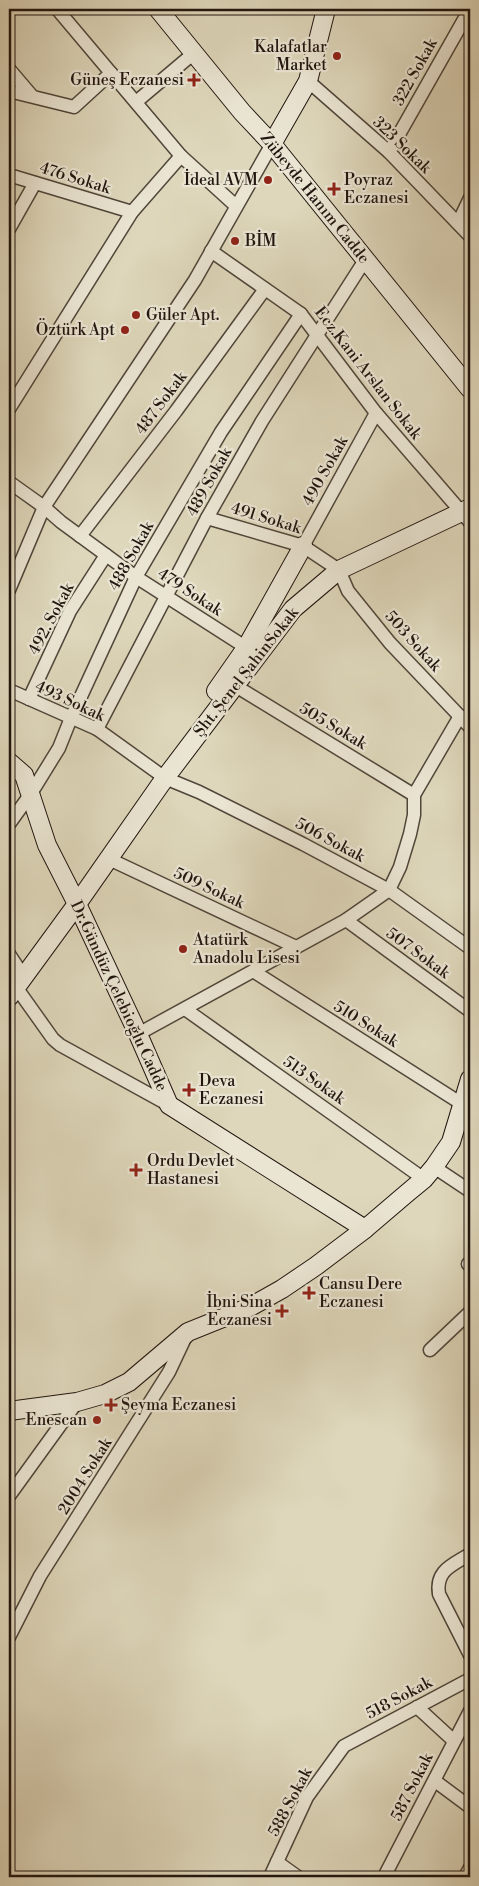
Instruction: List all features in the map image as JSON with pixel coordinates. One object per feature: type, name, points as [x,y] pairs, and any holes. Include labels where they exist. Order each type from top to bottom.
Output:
[{"type":"street","points":[[57,9],[181,156],[236,206]]},
{"type":"street","name":"Zübeyde Hanım Cadde","points":[[158,9],[242,112],[272,144],[470,389]]},
{"type":"street","points":[[9,588],[44,507],[194,280],[308,81],[326,9]]},
{"type":"street","name":"322 Sokak","points":[[389,152],[470,9]]},
{"type":"street","points":[[136,102],[194,53]]},
{"type":"street","points":[[9,69],[32,96]]},
{"type":"street","points":[[9,91],[74,107],[111,73]]},
{"type":"street","name":"323 Sokak","points":[[308,81],[389,152],[470,236]]},
{"type":"street","points":[[9,409],[132,212],[181,156]]},
{"type":"street","name":"476 Sokak","points":[[9,175],[132,212]]},
{"type":"street","points":[[9,229],[35,183]]},
{"type":"street","points":[[458,223],[470,198]]},
{"type":"street","name":"Ecz.Kani Arslan Sokak","points":[[211,251],[301,314],[376,413],[468,514]]},
{"type":"street","name":"489 Sokak","points":[[97,729],[208,518],[262,421],[365,260]]},
{"type":"street","name":"487 Sokak","points":[[80,536],[176,411],[265,289]]},
{"type":"street","name":"488 Sokak","points":[[9,824],[59,748],[136,577],[221,432],[301,314]]},
{"type":"street","name":"490 Sokak","points":[[303,546],[376,413]]},
{"type":"street","name":"479 Sokak","points":[[9,482],[136,577],[253,652]]},
{"type":"street","name":"Şht. Şenel ŞahinSokak","points":[[165,778],[172,752],[253,652],[293,609],[339,570],[468,514]]},
{"type":"street","name":"491 Sokak","points":[[208,518],[303,546],[339,570]]},
{"type":"street","name":"Şht. Şenel ŞahinSokak","points":[[16,987],[165,778],[234,685],[253,652],[303,546]]},
{"type":"street","name":"492. Sokak","points":[[29,699],[70,611],[106,555]]},
{"type":"street","name":"503 Sokak","points":[[339,570],[348,591],[390,643],[470,727]]},
{"type":"street","name":"505 Sokak","points":[[234,685],[414,795]]},
{"type":"street","name":"493 Sokak","points":[[9,690],[97,729],[165,778]]},
{"type":"street","points":[[138,1034],[346,920],[389,890],[400,867],[410,834],[414,815],[414,795],[460,716]]},
{"type":"street","name":"Dr.Gündüz Çelebioğlu Cadde","points":[[9,762],[24,775],[47,845],[77,904],[169,1105],[365,1229]]},
{"type":"street","name":"506 Sokak","points":[[165,778],[199,792],[294,839],[389,890],[470,948]]},
{"type":"street","name":"509 Sokak","points":[[109,859],[296,947]]},
{"type":"street","name":"507 Sokak","points":[[346,920],[470,1011]]},
{"type":"street","points":[[9,954],[16,987],[53,1039],[60,1045],[169,1105]]},
{"type":"street","name":"510 Sokak","points":[[253,971],[462,1104]]},
{"type":"street","name":"513 Sokak","points":[[184,1009],[429,1173],[470,1191]]},
{"type":"street","points":[[9,1411],[77,1402],[100,1396],[129,1382],[188,1332],[250,1307],[282,1289],[365,1229],[429,1173],[451,1142],[470,1079]]},
{"type":"street","points":[[430,1350],[470,1312]]},
{"type":"street","name":"2004 Sokak","points":[[9,1637],[40,1576],[169,1372],[188,1332]]},
{"type":"street","points":[[9,1496],[77,1402]]},
{"type":"street","points":[[470,1554],[445,1570],[439,1578],[438,1585],[439,1594],[470,1655]]},
{"type":"street","name":"518 Sokak","points":[[344,1746],[470,1679]]},
{"type":"street","points":[[417,1707],[454,1740]]},
{"type":"street","name":"587 Sokak","points":[[384,1877],[388,1866],[435,1781],[454,1740],[470,1712]]},
{"type":"street","name":"588 Sokak","points":[[270,1877],[307,1797],[344,1746]]},
{"type":"street","points":[[435,1781],[470,1807]]},
{"type":"street","points":[[277,1862],[298,1877]]},
{"type":"street","points":[[466,1877],[470,1868]]},
{"type":"place","name":"Kalafatlar Market","points":[[337,56]]},
{"type":"place","name":"Güneş Eczanesi","points":[[194,80]]},
{"type":"place","name":"İdeal AVM","points":[[268,180]]},
{"type":"place","name":"Poyraz Eczanesi","points":[[334,189]]},
{"type":"place","name":"BİM","points":[[235,241]]},
{"type":"place","name":"Güler Apt.","points":[[136,315]]},
{"type":"place","name":"Öztürk Apt","points":[[125,330]]},
{"type":"place","name":"Atatürk Anadolu Lisesi","points":[[183,949]]},
{"type":"place","name":"Deva Eczanesi","points":[[189,1090]]},
{"type":"place","name":"Ordu Devlet Hastanesi","points":[[136,1170]]},
{"type":"place","name":"Cansu Dere Eczanesi","points":[[309,1293]]},
{"type":"place","name":"İbni Sina Eczanesi","points":[[282,1311]]},
{"type":"place","name":"Şeyma Eczanesi","points":[[111,1405]]},
{"type":"place","name":"Enescan","points":[[97,1420]]}]
